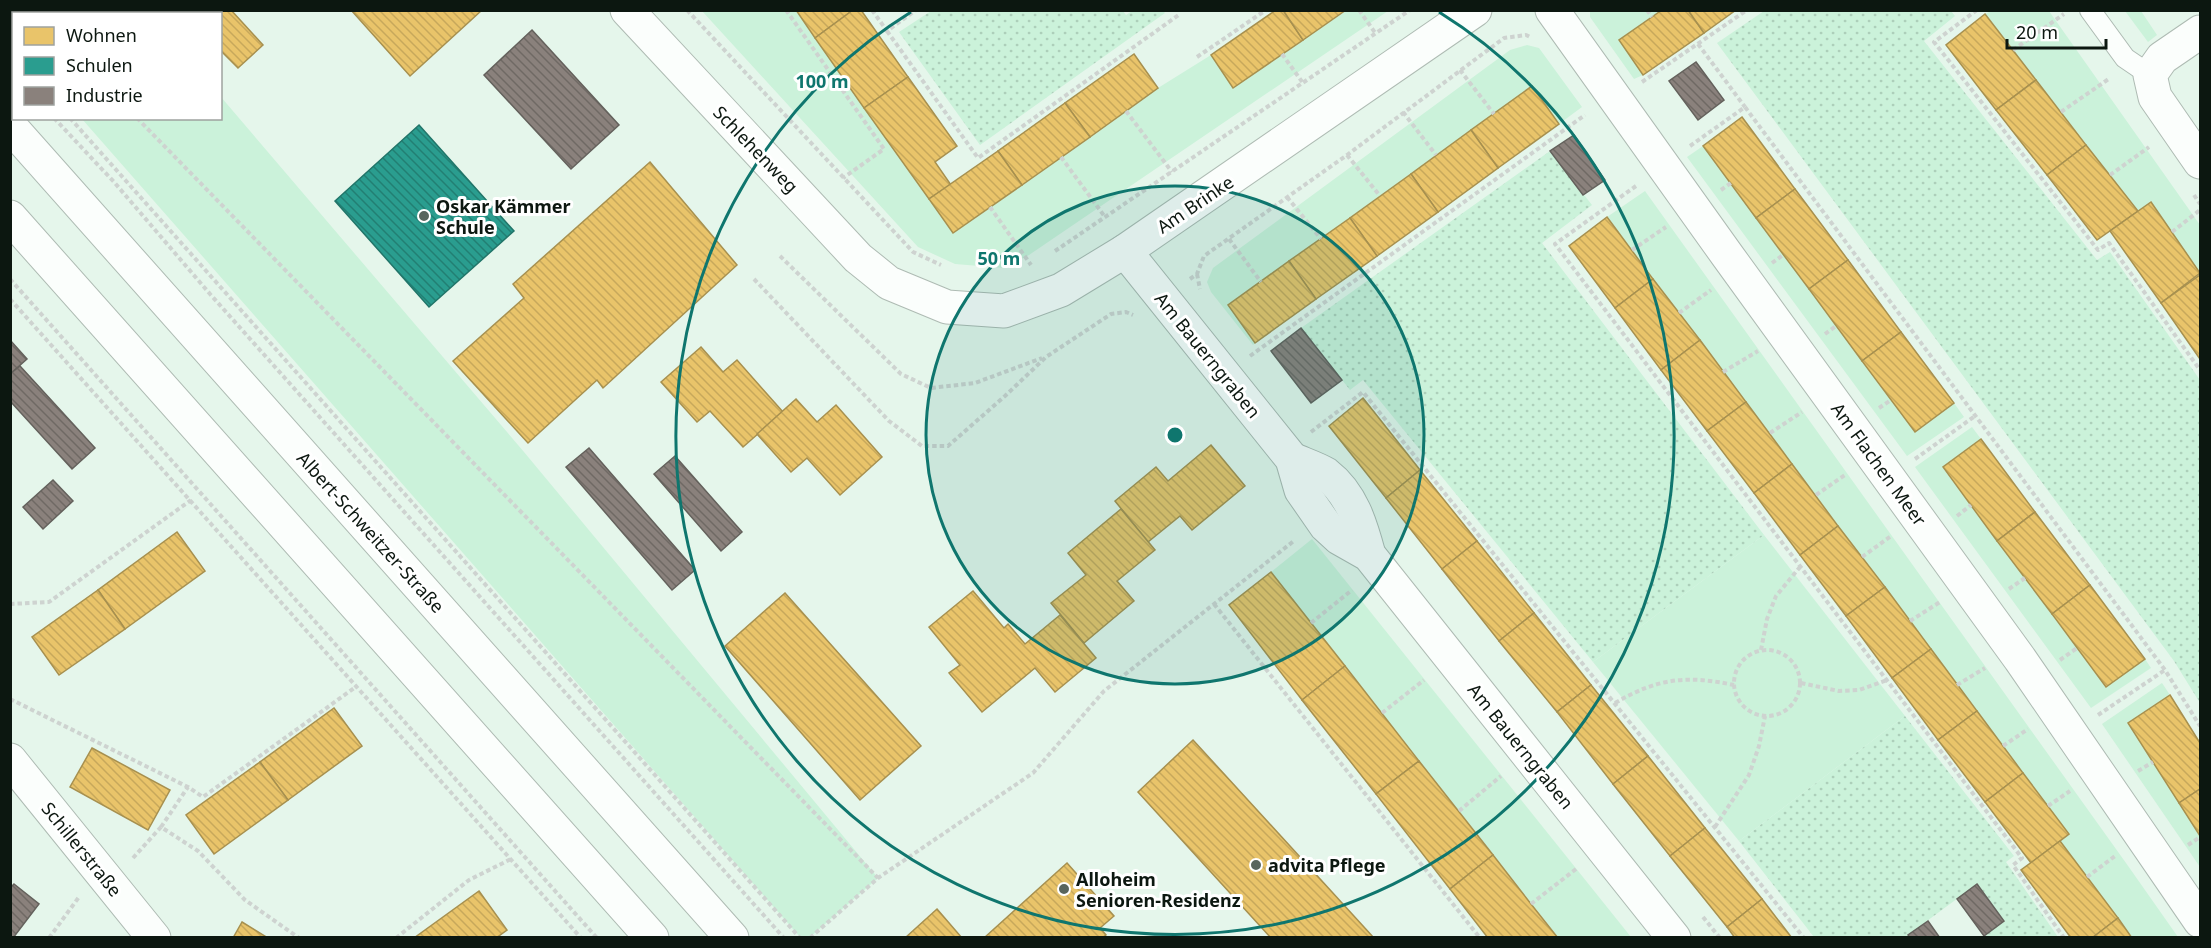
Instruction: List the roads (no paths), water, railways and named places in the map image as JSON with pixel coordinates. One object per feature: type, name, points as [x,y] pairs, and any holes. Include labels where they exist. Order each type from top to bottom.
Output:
[{"type":"street","name":"Schlehenweg","points":[[627,10],[858,258],[889,283]]},
{"type":"street","name":"Am Brinke","points":[[889,283],[947,307],[1004,311],[1061,290],[1125,251],[1474,10]]},
{"type":"street","name":"Am Flachen Meer","points":[[1552,10],[2020,659],[2200,921]]},
{"type":"street","points":[[2200,32],[2162,58],[2150,75],[2154,97],[2200,162]]},
{"type":"street","name":"Albert-Schweitzer-Straße","points":[[10,126],[732,938]]},
{"type":"street","points":[[10,218],[652,938]]},
{"type":"street","name":"Am Bauerngraben","points":[[1125,251],[1292,459],[1324,473],[1347,497],[1361,525],[1369,555],[1674,938]]},
{"type":"street","name":"Schillerstraße","points":[[10,760],[154,938]]},
{"type":"lane","points":[[2090,10],[2125,58],[2150,75]]},
{"type":"place","name":"Oskar Kämmer Schule","points":[[424,216]]},
{"type":"place","name":"advita Pflege","points":[[1256,865]]},
{"type":"place","name":"Alloheim Senioren-Residenz","points":[[1064,889]]}]
